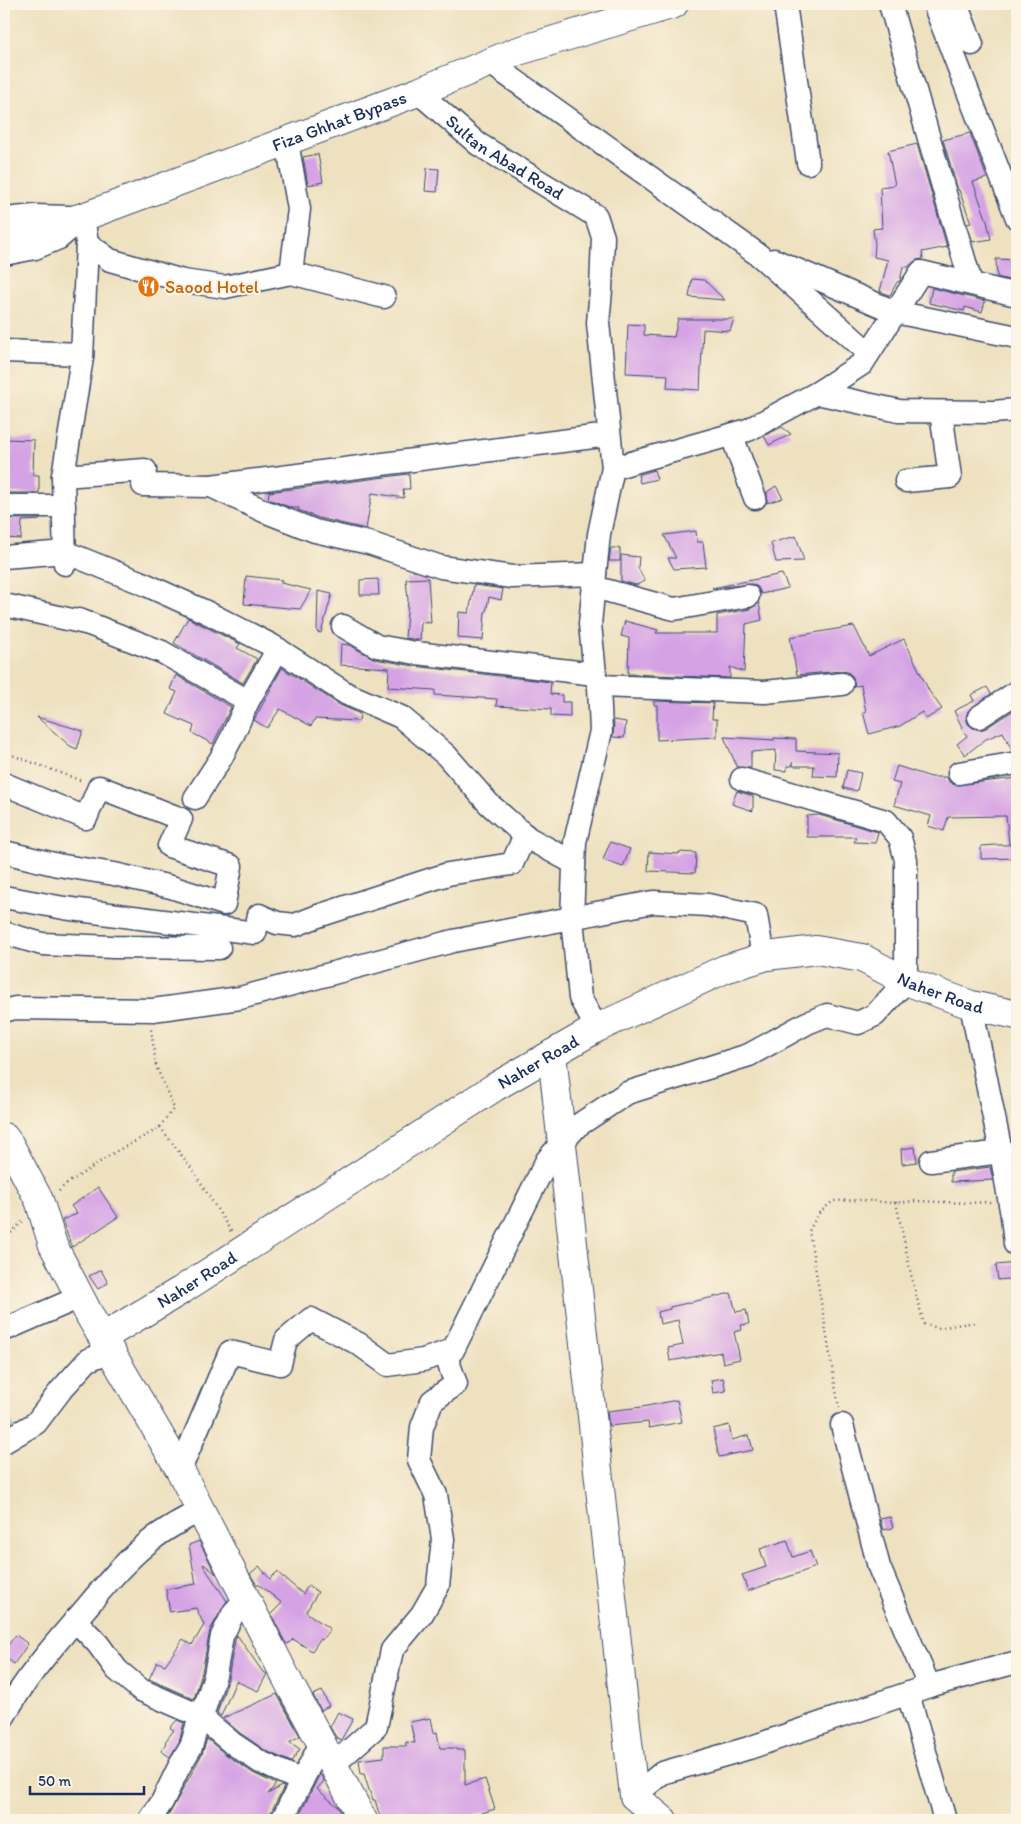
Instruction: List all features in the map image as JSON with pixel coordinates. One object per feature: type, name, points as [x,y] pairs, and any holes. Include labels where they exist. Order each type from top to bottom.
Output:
[{"type":"main road","name":"Fiza Ghhat Bypass","points":[[4,236],[35,231],[85,230],[287,142],[418,92],[515,52],[674,4]]},
{"type":"main road","name":"Naher Road","points":[[107,1344],[180,1291],[487,1092],[597,1028],[725,969],[763,957],[816,950],[862,958],[906,981],[971,1005],[1017,1015]]},
{"type":"main road","points":[[552,1054],[634,1796],[663,1820]]},
{"type":"main road","points":[[7,1141],[41,1208],[53,1245],[80,1297],[180,1470],[245,1600],[363,1820]]},
{"type":"street","points":[[785,4],[808,163]]},
{"type":"street","points":[[890,4],[971,283]]},
{"type":"street","points":[[934,4],[1017,218]]},
{"type":"street","points":[[956,4],[972,44]]},
{"type":"street","points":[[489,62],[754,252],[869,353]]},
{"type":"street","name":"Sultan Abad Road","points":[[418,92],[478,144],[596,216],[603,237],[598,323],[609,435]]},
{"type":"street","points":[[287,142],[299,209],[290,273]]},
{"type":"street","points":[[4,219],[35,216],[85,230],[110,260],[183,281],[225,287],[290,273],[384,297]]},
{"type":"street","points":[[4,254],[35,248],[85,230]]},
{"type":"street","points":[[65,558],[63,476],[82,354],[85,230]]},
{"type":"street","points":[[754,252],[895,312],[1017,337]]},
{"type":"street","points":[[613,468],[732,436],[748,430],[817,393],[862,364],[921,272],[1017,295]]},
{"type":"street","points":[[4,351],[82,354]]},
{"type":"street","points":[[817,393],[899,411],[993,412],[1017,410]]},
{"type":"street","points":[[906,481],[950,477],[941,412]]},
{"type":"street","points":[[63,476],[145,470],[143,485],[211,486],[609,435],[613,468],[599,534],[590,624],[601,730],[575,842],[572,918],[580,998],[597,1028]]},
{"type":"street","points":[[732,436],[754,498]]},
{"type":"street","points":[[211,486],[264,511],[315,531],[369,543],[441,567],[512,577],[595,580],[674,609],[748,596]]},
{"type":"street","points":[[4,506],[64,506]]},
{"type":"street","points":[[4,557],[65,558],[142,583],[198,608],[278,649],[347,694],[401,717],[446,755],[488,804],[525,835],[574,864]]},
{"type":"street","points":[[4,605],[84,622],[162,652],[248,701]]},
{"type":"street","points":[[343,626],[377,646],[597,680],[765,692],[842,684]]},
{"type":"street","points":[[195,798],[232,737],[248,701],[278,649]]},
{"type":"street","points":[[979,717],[1017,692]]},
{"type":"street","points":[[959,773],[1017,763]]},
{"type":"street","points":[[180,1470],[230,1352],[280,1364],[286,1340],[312,1319],[359,1344],[388,1365],[423,1360],[453,1350],[547,1160],[577,1126],[628,1093],[749,1055],[807,1023],[827,1015],[858,1023],[875,1015],[906,981],[906,860],[900,838],[886,821],[742,779]]},
{"type":"street","points":[[4,784],[86,818],[99,787],[181,819],[169,846],[231,866],[224,904],[171,887],[114,874],[58,865],[4,852]]},
{"type":"street","points":[[4,897],[64,908],[255,933],[258,916],[277,923],[295,925],[448,874],[512,864],[525,835]]},
{"type":"street","points":[[4,1011],[15,1008],[148,1010],[240,998],[453,941],[653,902],[708,905],[756,915],[763,957]]},
{"type":"street","points":[[4,933],[42,944],[113,948],[219,948]]},
{"type":"street","points":[[971,1005],[1001,1152],[1015,1244],[1017,1243]]},
{"type":"street","points":[[930,1161],[1001,1152]]},
{"type":"street","points":[[4,1330],[80,1297]]},
{"type":"street","points":[[4,1442],[36,1423],[61,1390],[88,1360],[107,1344]]},
{"type":"street","points":[[282,1820],[302,1781],[327,1754],[376,1728],[392,1650],[422,1614],[438,1586],[443,1538],[436,1495],[419,1460],[422,1427],[432,1401],[456,1384],[445,1353]]},
{"type":"street","points":[[842,1425],[879,1567],[930,1686]]},
{"type":"street","points":[[4,1716],[18,1692],[75,1620],[128,1559],[155,1536],[200,1510]]},
{"type":"street","points":[[150,1820],[162,1802],[191,1747],[215,1675],[222,1636],[234,1612],[245,1600]]},
{"type":"street","points":[[75,1620],[98,1644],[117,1670],[141,1690],[200,1716],[232,1743],[260,1762],[302,1781]]},
{"type":"street","points":[[634,1796],[662,1773],[750,1748],[930,1686],[1017,1662]]},
{"type":"street","points":[[908,1694],[945,1820]]},
{"type":"path","points":[[4,752],[99,787]]},
{"type":"path","points":[[4,1240],[65,1185],[114,1152],[158,1129],[174,1108],[156,1066],[148,1010]]},
{"type":"path","points":[[160,1126],[192,1169],[243,1250]]},
{"type":"path","points":[[842,1425],[809,1230],[818,1214],[833,1201],[1010,1202]]},
{"type":"path","points":[[896,1202],[912,1279],[924,1324],[938,1328],[975,1322]]},
{"type":"building","points":[[970,133],[987,178],[973,182],[987,221],[991,239],[973,242],[967,224],[971,223],[958,190],[943,140]]},
{"type":"building","points":[[917,144],[947,247],[922,252],[923,259],[916,260],[908,267],[903,267],[900,281],[897,282],[889,295],[880,291],[888,260],[874,257],[873,229],[882,228],[880,187],[895,185],[888,151]]},
{"type":"building","points":[[318,154],[323,182],[308,185],[303,157]]},
{"type":"building","points":[[427,168],[439,169],[437,192],[425,191]]},
{"type":"building","points":[[996,259],[1017,260],[1017,282],[997,277]]},
{"type":"building","points":[[692,279],[704,280],[725,300],[689,297]]},
{"type":"building","points":[[932,288],[985,301],[982,312],[965,307],[964,311],[929,303]]},
{"type":"building","points":[[678,319],[734,319],[730,331],[703,329],[700,390],[667,388],[668,375],[626,373],[628,324],[644,325],[644,335],[674,337]]},
{"type":"building","points":[[782,427],[791,434],[769,445],[764,436]]},
{"type":"building","points":[[4,439],[34,440],[33,475],[39,475],[39,493],[5,493]]},
{"type":"building","points":[[654,470],[657,479],[640,483],[638,475]]},
{"type":"building","points":[[409,474],[410,489],[403,489],[404,498],[372,493],[366,529],[319,518],[298,510],[299,508],[292,508],[268,499],[269,492]]},
{"type":"building","points":[[776,486],[783,498],[767,503],[767,492]]},
{"type":"building","points":[[6,519],[40,520],[22,521],[21,539],[5,538]]},
{"type":"building","points":[[696,531],[697,542],[703,542],[706,567],[674,569],[668,558],[676,558],[664,535]]},
{"type":"building","points":[[796,536],[804,561],[776,562],[771,543]]},
{"type":"building","points":[[611,548],[620,548],[620,561],[609,561]]},
{"type":"building","points":[[621,555],[639,557],[638,568],[645,581],[636,585],[621,581]]},
{"type":"building","points":[[782,574],[788,588],[761,594],[758,587],[752,584],[712,588]]},
{"type":"building","points":[[246,576],[282,580],[281,583],[311,590],[300,609],[244,604]]},
{"type":"building","points":[[428,578],[431,623],[421,622],[420,640],[405,638],[408,600],[406,579]]},
{"type":"building","points":[[378,579],[379,595],[360,595],[360,580]]},
{"type":"building","points":[[474,585],[503,589],[501,600],[489,597],[485,612],[483,640],[458,638],[459,612],[469,613]]},
{"type":"building","points":[[318,591],[332,594],[321,633],[317,632]]},
{"type":"building","points":[[759,603],[762,620],[746,624],[744,672],[730,667],[730,678],[628,674],[629,638],[621,636],[625,621],[658,630],[656,633],[717,633],[717,615],[750,609]]},
{"type":"building","points":[[188,618],[240,644],[237,648],[257,659],[243,683],[174,643]]},
{"type":"building","points":[[854,626],[869,656],[904,639],[929,691],[942,709],[926,719],[922,712],[900,726],[869,734],[863,712],[866,712],[861,685],[855,686],[853,677],[848,672],[797,675],[790,637]]},
{"type":"building","points":[[341,644],[349,645],[375,659],[414,666],[551,682],[550,694],[562,695],[562,702],[570,702],[570,717],[551,716],[551,709],[496,706],[497,699],[435,695],[435,690],[388,687],[389,668],[340,665]]},
{"type":"building","points":[[282,668],[340,705],[360,714],[359,721],[315,719],[311,726],[280,709],[267,728],[254,720]]},
{"type":"building","points":[[176,675],[231,707],[213,744],[192,733],[194,726],[167,714],[177,692],[170,689]]},
{"type":"building","points":[[987,687],[991,694],[968,711],[966,717],[968,724],[980,730],[1017,708],[1017,750],[1012,750],[1003,732],[986,739],[965,755],[957,744],[967,736],[961,728],[954,711],[974,701],[971,695]]},
{"type":"building","points":[[654,701],[713,703],[712,719],[717,719],[717,737],[657,740],[657,705],[654,705]]},
{"type":"building","points":[[37,717],[83,731],[77,749],[70,746]]},
{"type":"building","points":[[614,720],[626,722],[624,738],[613,737]]},
{"type":"building","points":[[724,737],[774,740],[774,738],[796,739],[796,751],[838,753],[837,777],[813,776],[814,766],[793,766],[793,762],[792,766],[787,766],[787,771],[775,770],[776,750],[751,752],[751,768],[737,767]]},
{"type":"building","points":[[897,766],[931,777],[947,777],[949,782],[955,785],[1017,778],[1017,843],[1009,844],[1006,816],[948,817],[944,831],[928,826],[931,816],[894,805],[900,784],[892,782]]},
{"type":"building","points":[[847,770],[861,773],[857,791],[843,788]]},
{"type":"building","points":[[737,791],[753,796],[753,811],[732,804]]},
{"type":"building","points":[[819,815],[878,832],[875,843],[854,842],[856,837],[807,837],[807,816]]},
{"type":"building","points":[[610,842],[630,849],[623,867],[603,860]]},
{"type":"building","points":[[1017,845],[1017,858],[981,859],[981,846]]},
{"type":"building","points":[[649,852],[696,853],[695,873],[648,871]]},
{"type":"building","points":[[915,1147],[917,1162],[902,1164],[901,1149]]},
{"type":"building","points":[[990,1167],[993,1180],[951,1182],[951,1172]]},
{"type":"building","points":[[98,1187],[118,1217],[72,1247],[62,1220],[77,1214],[71,1206]]},
{"type":"building","points":[[1017,1263],[1017,1278],[998,1280],[996,1265]]},
{"type":"building","points":[[101,1270],[108,1283],[98,1289],[89,1276]]},
{"type":"building","points":[[731,1293],[736,1312],[746,1310],[749,1324],[741,1325],[742,1330],[734,1332],[740,1359],[723,1363],[721,1352],[670,1361],[668,1348],[683,1345],[678,1320],[660,1324],[658,1312],[670,1309],[670,1307]]},
{"type":"building","points":[[723,1378],[726,1391],[713,1393],[711,1380]]},
{"type":"building","points":[[677,1400],[682,1422],[649,1428],[648,1422],[609,1426],[607,1411]]},
{"type":"building","points":[[729,1425],[732,1440],[749,1435],[753,1450],[719,1457],[713,1429]]},
{"type":"building","points":[[890,1517],[893,1528],[883,1530],[880,1519]]},
{"type":"building","points":[[787,1540],[793,1557],[810,1551],[816,1567],[748,1591],[742,1575],[766,1567],[760,1549]]},
{"type":"building","points":[[199,1541],[216,1574],[203,1565],[227,1601],[210,1630],[202,1672],[194,1699],[149,1679],[157,1662],[165,1665],[183,1639],[192,1645],[204,1625],[196,1608],[170,1612],[166,1589],[196,1584],[189,1545]]},
{"type":"building","points":[[259,1566],[270,1579],[277,1572],[303,1594],[308,1586],[318,1592],[306,1612],[330,1629],[312,1651],[293,1639],[288,1644],[285,1642],[271,1614],[282,1603],[257,1585],[250,1574]]},
{"type":"building","points":[[16,1635],[28,1644],[14,1664],[4,1656],[4,1650]]},
{"type":"building","points":[[237,1635],[262,1671],[267,1674],[258,1691],[236,1681],[221,1716],[217,1713],[228,1679]]},
{"type":"building","points":[[322,1691],[329,1706],[321,1710],[313,1695]]},
{"type":"building","points":[[277,1694],[300,1736],[289,1742],[300,1749],[291,1762],[266,1751],[240,1733],[223,1718]]},
{"type":"building","points":[[338,1712],[353,1719],[341,1740],[336,1737],[330,1727]]},
{"type":"building","points":[[431,1718],[434,1733],[437,1732],[440,1748],[465,1750],[465,1785],[485,1779],[495,1809],[459,1820],[381,1820],[364,1774],[361,1774],[359,1760],[384,1757],[384,1746],[406,1746],[406,1742],[415,1743],[410,1722]]},
{"type":"building","points":[[177,1720],[184,1723],[179,1742],[170,1757],[161,1751],[174,1730],[170,1728]]},
{"type":"building","points":[[207,1739],[253,1773],[276,1784],[268,1794],[281,1786],[284,1787],[270,1814],[269,1820],[166,1820],[202,1754]]},
{"type":"building","points":[[320,1774],[324,1781],[317,1789],[338,1807],[344,1817],[341,1820],[297,1820]]},
{"type":"waterway","points":[[4,1411],[12,1428]]},
{"type":"place","name":"Saood Hotel","points":[[149,287]]}]
